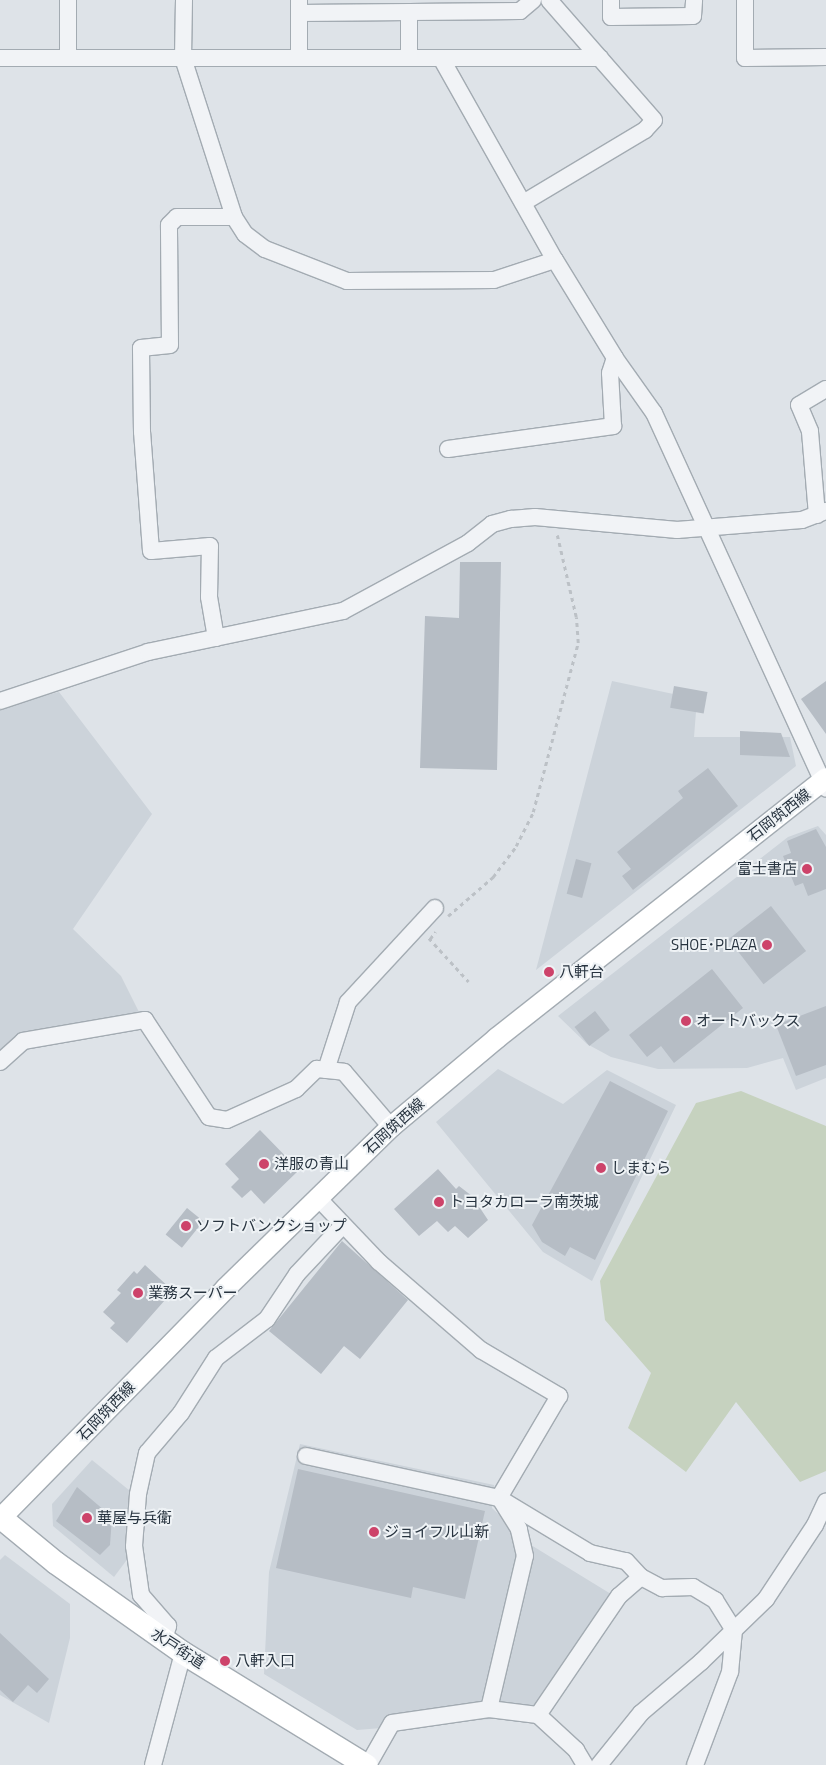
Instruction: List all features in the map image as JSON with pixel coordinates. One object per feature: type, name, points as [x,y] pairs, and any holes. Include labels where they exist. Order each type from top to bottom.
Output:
[{"type":"highway","name":"水戸街道","points":[[0,1519],[56,1563],[183,1653],[367,1765]]},
{"type":"main road","name":"石岡筑西線","points":[[0,1519],[318,1198],[391,1127],[497,1038],[825,783]]},
{"type":"street","points":[[68,0],[68,58]]},
{"type":"street","points":[[184,0],[183,58],[234,217],[245,234],[265,249],[347,281],[494,280],[555,260]]},
{"type":"street","points":[[299,58],[299,6],[409,13],[520,11],[532,0]]},
{"type":"street","points":[[523,203],[646,130],[654,120],[549,0]]},
{"type":"street","points":[[611,0],[611,17],[694,16],[694,0]]},
{"type":"street","points":[[745,0],[745,58],[826,57]]},
{"type":"street","points":[[409,13],[409,58]]},
{"type":"street","points":[[0,58],[600,58]]},
{"type":"street","points":[[440,58],[555,260],[616,358],[654,413],[825,783]]},
{"type":"street","points":[[216,638],[209,597],[210,546],[151,551],[142,432],[141,348],[170,346],[169,225],[177,217],[234,217]]},
{"type":"street","points":[[448,449],[613,426],[610,372],[616,358]]},
{"type":"street","points":[[0,700],[148,652],[343,611],[468,543],[492,524],[511,518],[555,518],[657,530],[707,525],[782,522],[821,513],[810,431],[799,405],[826,389]]},
{"type":"street","points":[[326,1070],[348,1002],[418,926],[439,914]]},
{"type":"street","points":[[0,1062],[23,1041],[145,1020],[209,1117],[227,1120],[296,1088],[317,1070],[326,1070],[344,1072],[391,1127]]},
{"type":"street","points":[[318,1198],[380,1262],[481,1350],[559,1396],[499,1498]]},
{"type":"street","points":[[164,1640],[168,1626],[141,1595],[134,1546],[138,1494],[148,1453],[181,1413],[216,1358],[267,1319],[297,1274],[343,1225]]},
{"type":"street","points":[[306,1456],[499,1498],[590,1552],[626,1561],[642,1577],[662,1588],[693,1587],[715,1600],[734,1630],[730,1672],[695,1765]]},
{"type":"street","points":[[489,1709],[524,1556],[519,1529],[499,1498]]},
{"type":"street","points":[[599,1765],[641,1713],[766,1599],[816,1525],[826,1500]]},
{"type":"street","points":[[538,1715],[619,1596],[642,1577]]},
{"type":"street","points":[[153,1765],[183,1653]]},
{"type":"street","points":[[367,1765],[392,1723],[489,1709],[538,1715],[576,1750],[585,1765]]},
{"type":"path","points":[[439,914],[493,877],[516,846],[533,812],[578,643],[576,616],[558,550],[555,518]]},
{"type":"path","points":[[418,926],[469,982]]},
{"type":"path","points":[[430,939],[439,927]]},
{"type":"shaded area","points":[[612,681],[697,699],[694,737],[790,737],[796,766],[536,970]]},
{"type":"shaded area","points":[[59,692],[152,814],[73,929],[121,976],[140,1014],[20,1033],[0,1051],[0,707]]},
{"type":"shaded area","points":[[818,826],[826,835],[826,1078],[796,1090],[783,1058],[747,1068],[658,1069],[611,1057],[587,1044],[558,1016],[788,837]]},
{"type":"shaded area","points":[[498,1069],[563,1104],[607,1070],[676,1105],[592,1281],[543,1252],[436,1122]]},
{"type":"shaded area","points":[[300,1444],[494,1485],[492,1508],[531,1545],[624,1602],[541,1727],[517,1717],[357,1730],[264,1674],[269,1572]]},
{"type":"shaded area","points":[[92,1460],[135,1495],[129,1557],[114,1577],[53,1526],[52,1504]]},
{"type":"shaded area","points":[[5,1555],[70,1604],[70,1638],[49,1723],[0,1695],[0,1560]]},
{"type":"green space","points":[[741,1091],[826,1126],[826,1471],[800,1482],[736,1402],[686,1472],[628,1428],[651,1373],[605,1320],[600,1281],[696,1103]]},
{"type":"building","points":[[460,562],[501,562],[497,770],[420,768],[425,616],[459,618]]},
{"type":"building","points":[[826,681],[826,734],[801,699]]},
{"type":"building","points":[[674,686],[707,692],[704,714],[670,708]]},
{"type":"building","points":[[740,731],[781,733],[790,757],[740,755]]},
{"type":"building","points":[[708,768],[738,806],[633,890],[622,876],[631,869],[617,852],[683,798],[678,791]]},
{"type":"building","name":"富士書店","points":[[816,829],[826,847],[826,889],[808,896],[803,883],[795,886],[783,856],[791,853],[787,841]]},
{"type":"building","points":[[576,859],[591,863],[582,898],[567,894]]},
{"type":"building","name":"SHOE･PLAZA","points":[[771,906],[806,951],[764,984],[728,939]]},
{"type":"building","name":"オートバックス","points":[[712,969],[743,1008],[674,1063],[661,1046],[647,1057],[629,1035]]},
{"type":"building","points":[[826,1006],[826,1065],[796,1076],[776,1025]]},
{"type":"building","points":[[595,1011],[610,1030],[589,1046],[575,1027]]},
{"type":"building","name":"しまむら","points":[[610,1081],[668,1111],[595,1260],[570,1247],[565,1256],[542,1242],[532,1225]]},
{"type":"building","points":[[260,1130],[299,1170],[264,1204],[251,1190],[242,1198],[231,1187],[239,1179],[225,1164]]},
{"type":"building","name":"トヨタカローラ南茨城","points":[[438,1169],[456,1189],[459,1186],[472,1196],[488,1220],[468,1238],[455,1226],[448,1232],[437,1221],[419,1236],[394,1209]]},
{"type":"building","points":[[187,1208],[203,1221],[182,1248],[166,1234]]},
{"type":"building","points":[[342,1241],[408,1300],[360,1359],[344,1346],[321,1374],[269,1331]]},
{"type":"building","points":[[145,1265],[173,1291],[127,1343],[110,1328],[115,1323],[103,1312],[121,1293],[117,1290],[134,1271],[137,1274]]},
{"type":"building","points":[[298,1469],[485,1511],[465,1599],[413,1587],[411,1598],[276,1568]]},
{"type":"building","points":[[77,1487],[112,1517],[110,1545],[100,1555],[56,1521]]},
{"type":"building","points":[[0,1633],[49,1679],[37,1693],[28,1685],[13,1702],[0,1690]]},
{"type":"place","name":"富士書店","points":[[807,869]]},
{"type":"place","name":"SHOE･PLAZA","points":[[767,945]]},
{"type":"place","name":"八軒台","points":[[549,972]]},
{"type":"place","name":"オートバックス","points":[[686,1021]]},
{"type":"place","name":"洋服の青山","points":[[264,1164]]},
{"type":"place","name":"しまむら","points":[[601,1168]]},
{"type":"place","name":"トヨタカローラ南茨城","points":[[439,1202]]},
{"type":"place","name":"ソフトバンクショップ","points":[[186,1226]]},
{"type":"place","name":"業務スーパー","points":[[138,1293]]},
{"type":"place","name":"華屋与兵衛","points":[[87,1518]]},
{"type":"place","name":"ジョイフル山新","points":[[374,1532]]},
{"type":"place","name":"八軒入口","points":[[225,1661]]}]
